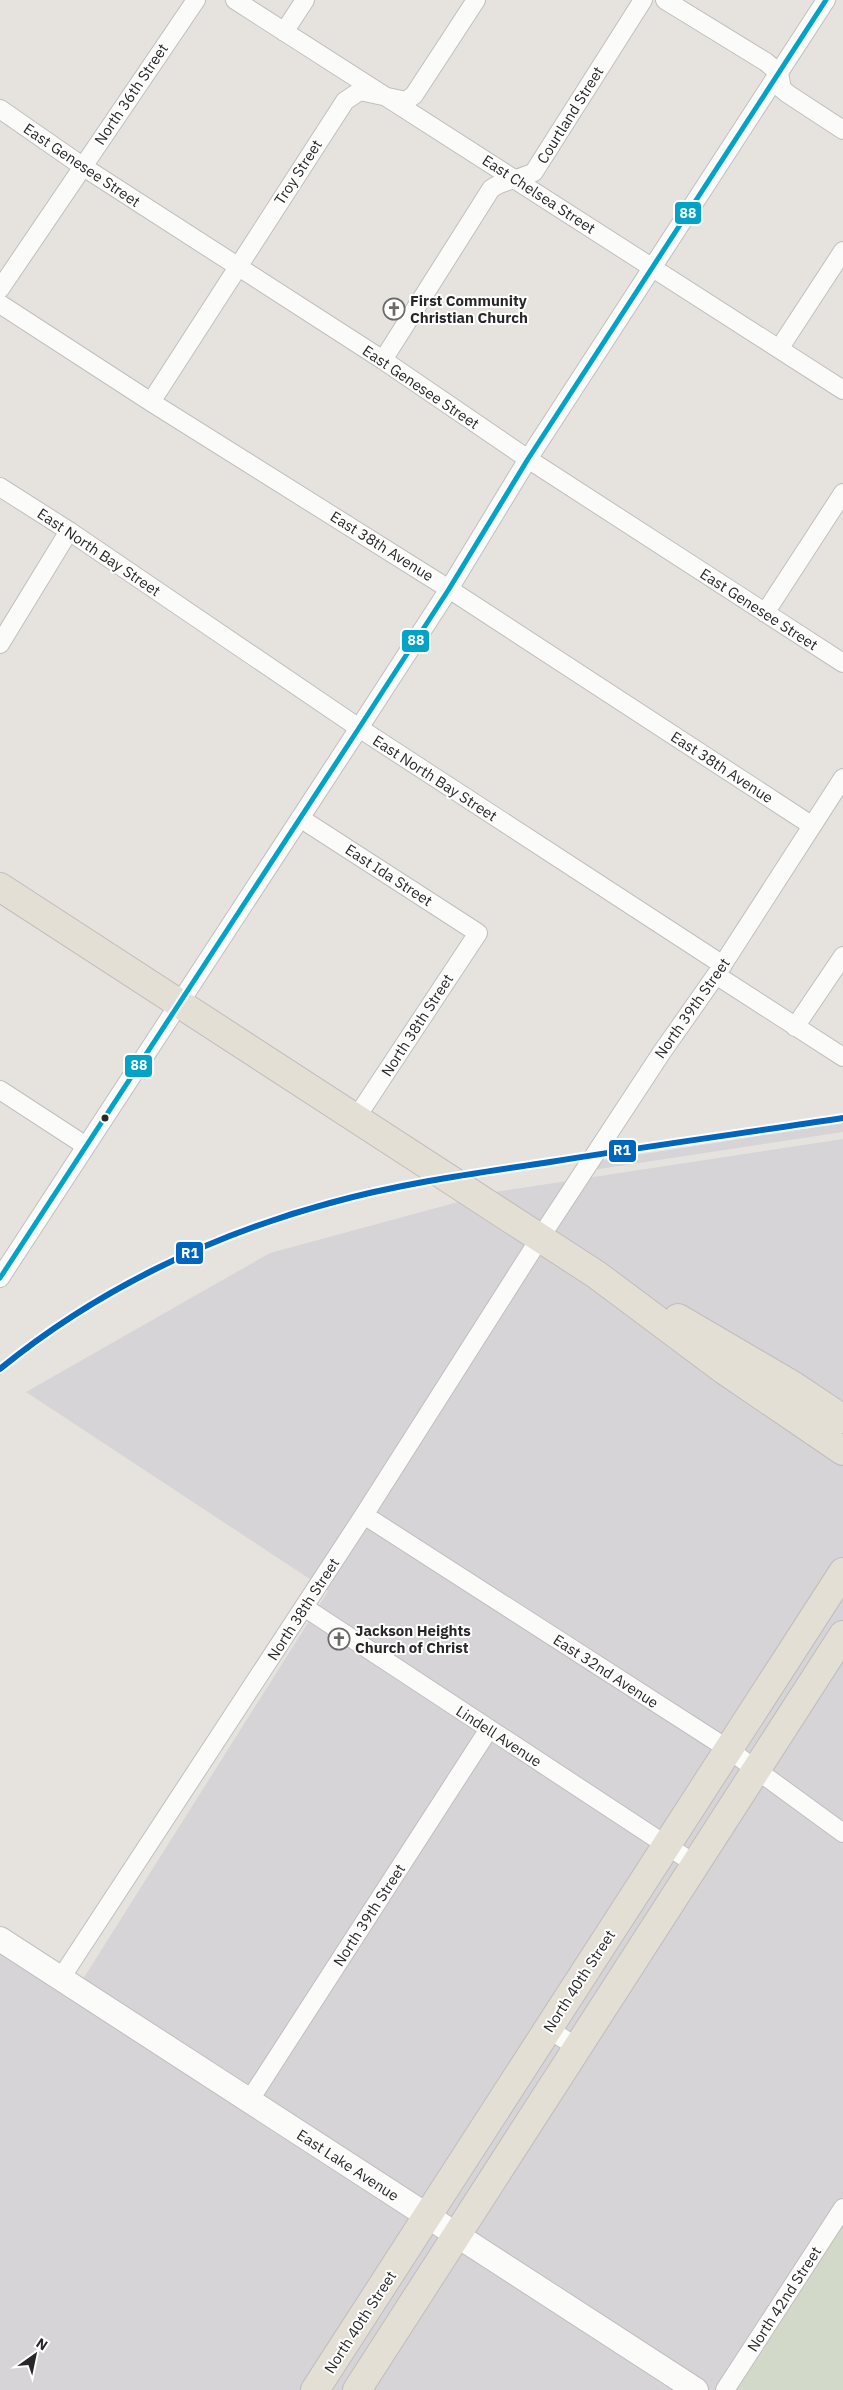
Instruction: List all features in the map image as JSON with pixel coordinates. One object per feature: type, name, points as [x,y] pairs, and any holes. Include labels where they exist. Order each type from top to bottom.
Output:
[{"type":"main road","points":[[0,886],[597,1275],[724,1370],[843,1451]]},
{"type":"main road","points":[[597,1275],[694,1326],[843,1419]]},
{"type":"main road","name":"North 40th Street","points":[[315,2390],[843,1572]]},
{"type":"main road","points":[[357,2390],[843,1635]]},
{"type":"street","name":"North 36th Street","points":[[0,289],[196,0]]},
{"type":"street","name":"East Chelsea Street","points":[[235,0],[843,390]]},
{"type":"street","points":[[284,32],[305,0]]},
{"type":"street","name":"Troy Street","points":[[151,402],[344,101],[360,91],[406,101],[414,95],[476,0]]},
{"type":"street","name":"Courtland Street","points":[[383,360],[491,189],[500,182],[516,179],[534,172],[643,0]]},
{"type":"street","points":[[665,0],[766,62],[778,73],[782,89],[843,130]]},
{"type":"street","points":[[0,1278],[449,589],[528,459],[654,268],[826,0]]},
{"type":"street","name":"East Genesee Street","points":[[0,109],[82,166],[383,360],[528,459],[843,663]]},
{"type":"street","points":[[779,349],[843,250]]},
{"type":"street","name":"East 38th Avenue","points":[[0,304],[151,402],[449,589],[811,825]]},
{"type":"street","name":"East North Bay Street","points":[[0,487],[69,531],[720,970],[795,1027],[843,1057]]},
{"type":"street","points":[[765,613],[843,493]]},
{"type":"street","points":[[0,644],[69,531]]},
{"type":"street","name":"North 39th Street","points":[[540,1238],[662,1052],[720,970],[811,825],[838,797],[843,778]]},
{"type":"street","name":"East Ida Street","points":[[300,818],[478,933]]},
{"type":"street","name":"North 38th Street","points":[[356,1118],[478,933]]},
{"type":"street","points":[[795,1027],[843,956]]},
{"type":"street","points":[[0,1090],[86,1146]]},
{"type":"street","name":"North 38th Street","points":[[61,1978],[364,1516],[540,1238]]},
{"type":"street","name":"East 32nd Avenue","points":[[364,1516],[757,1768],[843,1833]]},
{"type":"street","name":"Lindell Avenue","points":[[304,1607],[695,1864]]},
{"type":"street","name":"North 39th Street","points":[[249,2101],[489,1730]]},
{"type":"street","name":"East Lake Avenue","points":[[0,1938],[696,2390]]},
{"type":"street","points":[[548,2029],[577,2047]]},
{"type":"street","name":"North 42nd Street","points":[[725,2390],[843,2208]]},
{"type":"shaded area","points":[[843,1123],[843,1132],[593,1170],[599,1161]]},
{"type":"shaded area","points":[[843,1139],[843,2208],[725,2390],[0,2390],[0,1953],[71,1998],[328,1591],[26,1392],[270,1253],[495,1192]]},
{"type":"green space","points":[[843,2208],[843,2390],[725,2390]]},
{"type":"transit line","name":"88","points":[[0,1278],[449,589],[528,459],[826,0]]},
{"type":"transit line","name":"R1","points":[[0,1369],[75,1315],[156,1269],[242,1231],[286,1216],[357,1196],[440,1179],[843,1118]]},
{"type":"place","name":"First Community Christian Church","points":[[394,309]]},
{"type":"place","name":"Jackson Heights Church of Christ","points":[[339,1639]]}]
